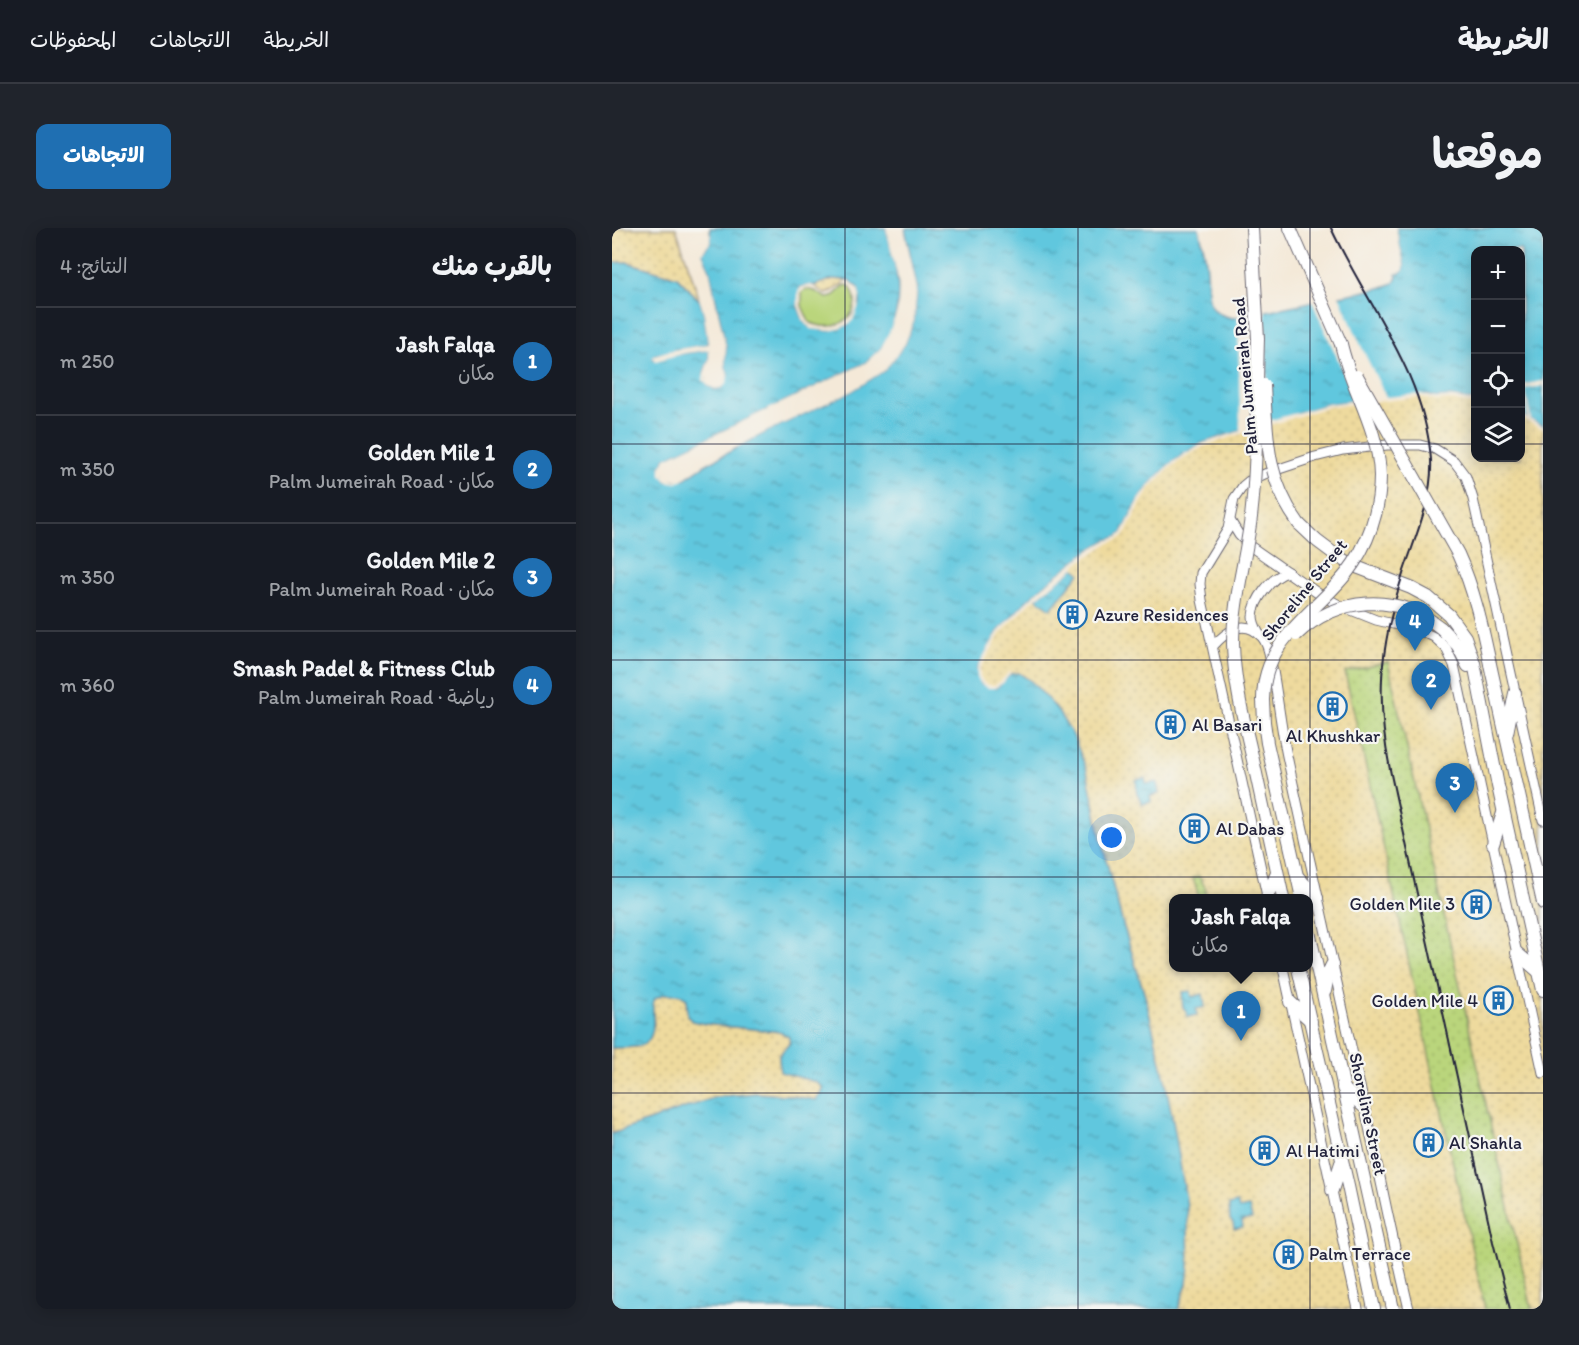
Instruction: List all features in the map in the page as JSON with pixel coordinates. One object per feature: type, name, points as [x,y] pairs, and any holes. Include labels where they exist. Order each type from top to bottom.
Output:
[{"type":"main road","name":"Palm Jumeirah Road","points":[[1252,228],[1257,339],[1264,374],[1269,458],[1278,488],[1299,524],[1317,541],[1337,556],[1359,568],[1420,592],[1449,615],[1465,637],[1472,654],[1503,812],[1543,990]]},
{"type":"main road","points":[[1290,228],[1341,345],[1458,554],[1468,578],[1477,604],[1543,903]]},
{"type":"main road","name":"Shoreline Street","points":[[1257,339],[1256,454],[1253,496],[1233,642],[1237,682],[1282,894]]},
{"type":"main road","name":"Shoreline Street","points":[[1301,894],[1265,732],[1263,700],[1266,676],[1280,645],[1354,563],[1370,532],[1376,509],[1380,474],[1377,450],[1341,345]]},
{"type":"main road","points":[[1263,700],[1277,662],[1302,630],[1328,613],[1358,604],[1388,604],[1417,612],[1453,639],[1466,660],[1477,702],[1484,716]]},
{"type":"main road","points":[[1506,737],[1515,693]]},
{"type":"main road","points":[[1493,844],[1503,812]]},
{"type":"main road","points":[[1529,843],[1543,861]]},
{"type":"main road","points":[[1269,894],[1277,873]]},
{"type":"main road","points":[[1298,877],[1317,898]]},
{"type":"main road","name":"Shoreline Street","points":[[1313,948],[1393,1309]]},
{"type":"main road","points":[[1517,953],[1539,972]]},
{"type":"main road","points":[[1324,995],[1332,965]]},
{"type":"main road","name":"Shoreline Street","points":[[1299,972],[1374,1309]]},
{"type":"main road","points":[[1290,1002],[1311,1022]]},
{"type":"main road","points":[[1343,1088],[1364,1106]]},
{"type":"main road","points":[[1332,1190],[1342,1162]]},
{"type":"street","points":[[1266,894],[1202,600],[1200,577],[1228,529],[1234,500],[1243,486],[1256,477],[1329,453],[1372,446],[1428,447],[1442,452],[1459,466],[1466,477],[1543,820]]},
{"type":"street","points":[[1231,522],[1239,536],[1250,546],[1319,594],[1376,620],[1427,632],[1446,648],[1454,665],[1543,1073]]},
{"type":"street","points":[[1288,572],[1273,579],[1255,607],[1254,622],[1269,651],[1317,898],[1409,1309]]},
{"type":"street","points":[[1213,646],[1234,629],[1245,628],[1261,636]]},
{"type":"street","points":[[1283,972],[1358,1309]]},
{"type":"green space","points":[[848,285],[855,299],[849,317],[831,326],[809,322],[802,306],[802,292],[805,289],[815,291],[827,298]]},
{"type":"green space","points":[[1388,662],[1532,1309],[1485,1309],[1345,672]]},
{"type":"green space","points":[[1199,876],[1206,889],[1205,894],[1198,894],[1193,878]]},
{"type":"sand","points":[[612,228],[676,228],[700,301],[677,277],[627,262],[612,263]]},
{"type":"sand","points":[[832,279],[849,280],[826,294],[814,286]]},
{"type":"sand","points":[[1421,394],[1471,400],[1471,462],[1525,462],[1525,417],[1543,426],[1543,1309],[1178,1309],[1187,1284],[1187,1206],[1165,1079],[1145,996],[1101,840],[1094,802],[1019,673],[1010,674],[1003,683],[988,688],[977,677],[988,647],[1024,604],[1088,551],[1139,500],[1158,475],[1203,443],[1309,409]]},
{"type":"sand","points":[[679,993],[687,999],[686,1007],[705,1024],[781,1032],[789,1037],[790,1043],[779,1055],[780,1071],[817,1082],[824,1088],[821,1094],[816,1100],[756,1093],[663,1116],[612,1134],[612,1048],[637,1047],[654,1025],[652,1003],[655,997]]},
{"type":"water","points":[[710,228],[886,228],[894,259],[898,303],[890,332],[882,347],[865,363],[666,458],[661,467],[666,481],[684,479],[766,432],[852,391],[885,370],[905,344],[914,321],[917,288],[905,229],[908,228],[1199,228],[1206,260],[1209,301],[1216,312],[1232,318],[1380,288],[1394,283],[1396,274],[1404,269],[1396,228],[1543,228],[1543,426],[1525,417],[1525,246],[1471,246],[1471,400],[1450,397],[1436,398],[1428,395],[1327,404],[1203,443],[1169,465],[1149,486],[1122,533],[1088,551],[1024,604],[998,632],[977,669],[981,684],[996,688],[1010,674],[1019,673],[1032,682],[1055,707],[1073,735],[1087,771],[1101,840],[1145,996],[1175,1132],[1187,1206],[1189,1265],[1187,1284],[1178,1309],[612,1309],[612,1134],[716,1097],[756,1093],[816,1100],[824,1088],[816,1082],[780,1072],[779,1055],[790,1043],[789,1037],[781,1032],[692,1021],[687,1016],[687,999],[679,994],[664,994],[655,998],[653,1028],[648,1041],[637,1046],[612,1048],[612,263],[626,262],[677,277],[700,301],[708,344],[654,355],[653,359],[709,350],[709,359],[704,373],[708,386],[715,389],[722,388],[728,375],[725,365],[726,347],[709,268],[702,253],[711,242]],"holes":[[[832,279],[849,280],[858,288],[860,302],[848,325],[829,331],[811,328],[804,322],[798,306],[801,287],[817,285]]]},
{"type":"water","points":[[1074,568],[1080,573],[1051,609],[1036,598]]},
{"type":"water","points":[[1145,778],[1146,784],[1157,782],[1159,794],[1150,796],[1151,802],[1142,804],[1137,793],[1136,780]]},
{"type":"water","points":[[1191,991],[1192,997],[1203,994],[1205,1007],[1196,1009],[1197,1015],[1188,1017],[1183,1006],[1182,992]]},
{"type":"water","points":[[1237,1203],[1239,1209],[1249,1207],[1252,1219],[1242,1221],[1243,1227],[1234,1229],[1230,1220],[1229,1205]]},
{"type":"pier","points":[[886,228],[889,228],[902,283],[900,310],[884,350],[866,365],[668,460],[664,474],[668,479],[676,480],[764,429],[850,388],[883,368],[902,343],[911,321],[914,288],[902,230],[904,228],[917,288],[914,321],[905,344],[885,370],[852,391],[705,464],[677,483],[666,481],[661,475],[661,467],[666,458],[865,363],[881,348],[898,309],[899,283]]},
{"type":"pier","points":[[1393,228],[1396,228],[1404,264],[1404,270],[1396,274],[1401,264]]},
{"type":"pier","points":[[707,234],[711,235],[711,242],[702,253],[709,268],[726,347],[725,365],[728,375],[727,383],[722,388],[715,389],[703,380],[709,350],[685,353],[655,361],[652,357],[668,351],[708,344],[704,314],[698,295],[707,314],[711,344],[697,348],[709,347],[712,350],[712,359],[706,379],[715,386],[724,382],[723,347],[706,269],[699,253],[708,241]]},
{"type":"pier","points":[[849,280],[858,288],[860,296],[853,320],[839,329],[829,331],[811,329],[804,322],[798,306],[798,292],[801,287],[811,285],[817,288],[806,288],[801,293],[801,306],[807,320],[813,326],[829,328],[846,322],[854,313],[857,302],[855,289],[843,282]]},
{"type":"pier","points":[[1338,293],[1386,397],[1421,394],[1436,398],[1450,397],[1471,400],[1471,403],[1450,400],[1436,401],[1421,397],[1328,407],[1225,439],[1186,456],[1151,487],[1124,536],[1075,565],[1077,566],[1033,599],[1000,634],[980,669],[980,676],[983,682],[995,685],[1010,671],[1010,674],[1003,683],[995,688],[988,688],[981,684],[977,677],[977,669],[983,657],[998,632],[1024,604],[1088,551],[1122,533],[1139,500],[1169,465],[1203,443],[1240,431],[1238,314],[1265,308],[1268,421],[1327,404],[1356,400],[1311,299]]},
{"type":"pier","points":[[1543,381],[1543,386],[1525,389],[1525,384]]},
{"type":"pier","points":[[1525,389],[1531,420],[1543,426],[1543,429],[1525,420],[1525,417],[1528,418]]},
{"type":"railway","points":[[1331,228],[1406,368],[1418,398],[1426,428],[1431,460],[1429,489],[1395,601],[1384,652],[1383,725],[1392,779],[1493,1242],[1510,1309]]},
{"type":"place","name":"Azure Residences","points":[[1073,615]]},
{"type":"place","name":"Smash Padel & Fitness Club","points":[[1415,651]]},
{"type":"place","name":"Al Khushkar","points":[[1333,707]]},
{"type":"place","name":"Golden Mile 1","points":[[1431,710]]},
{"type":"place","name":"Al Basari","points":[[1171,725]]},
{"type":"place","name":"Golden Mile 2","points":[[1455,813]]},
{"type":"place","name":"Al Dabas","points":[[1195,829]]},
{"type":"place","name":"Golden Mile 3","points":[[1476,904]]},
{"type":"place","name":"Golden Mile 4","points":[[1499,1001]]},
{"type":"place","name":"Jash Falqa","points":[[1241,1041]]},
{"type":"place","name":"Al Shahla","points":[[1428,1143]]},
{"type":"place","name":"Al Hatimi","points":[[1265,1151]]},
{"type":"place","name":"Palm Terrace","points":[[1288,1254]]}]
